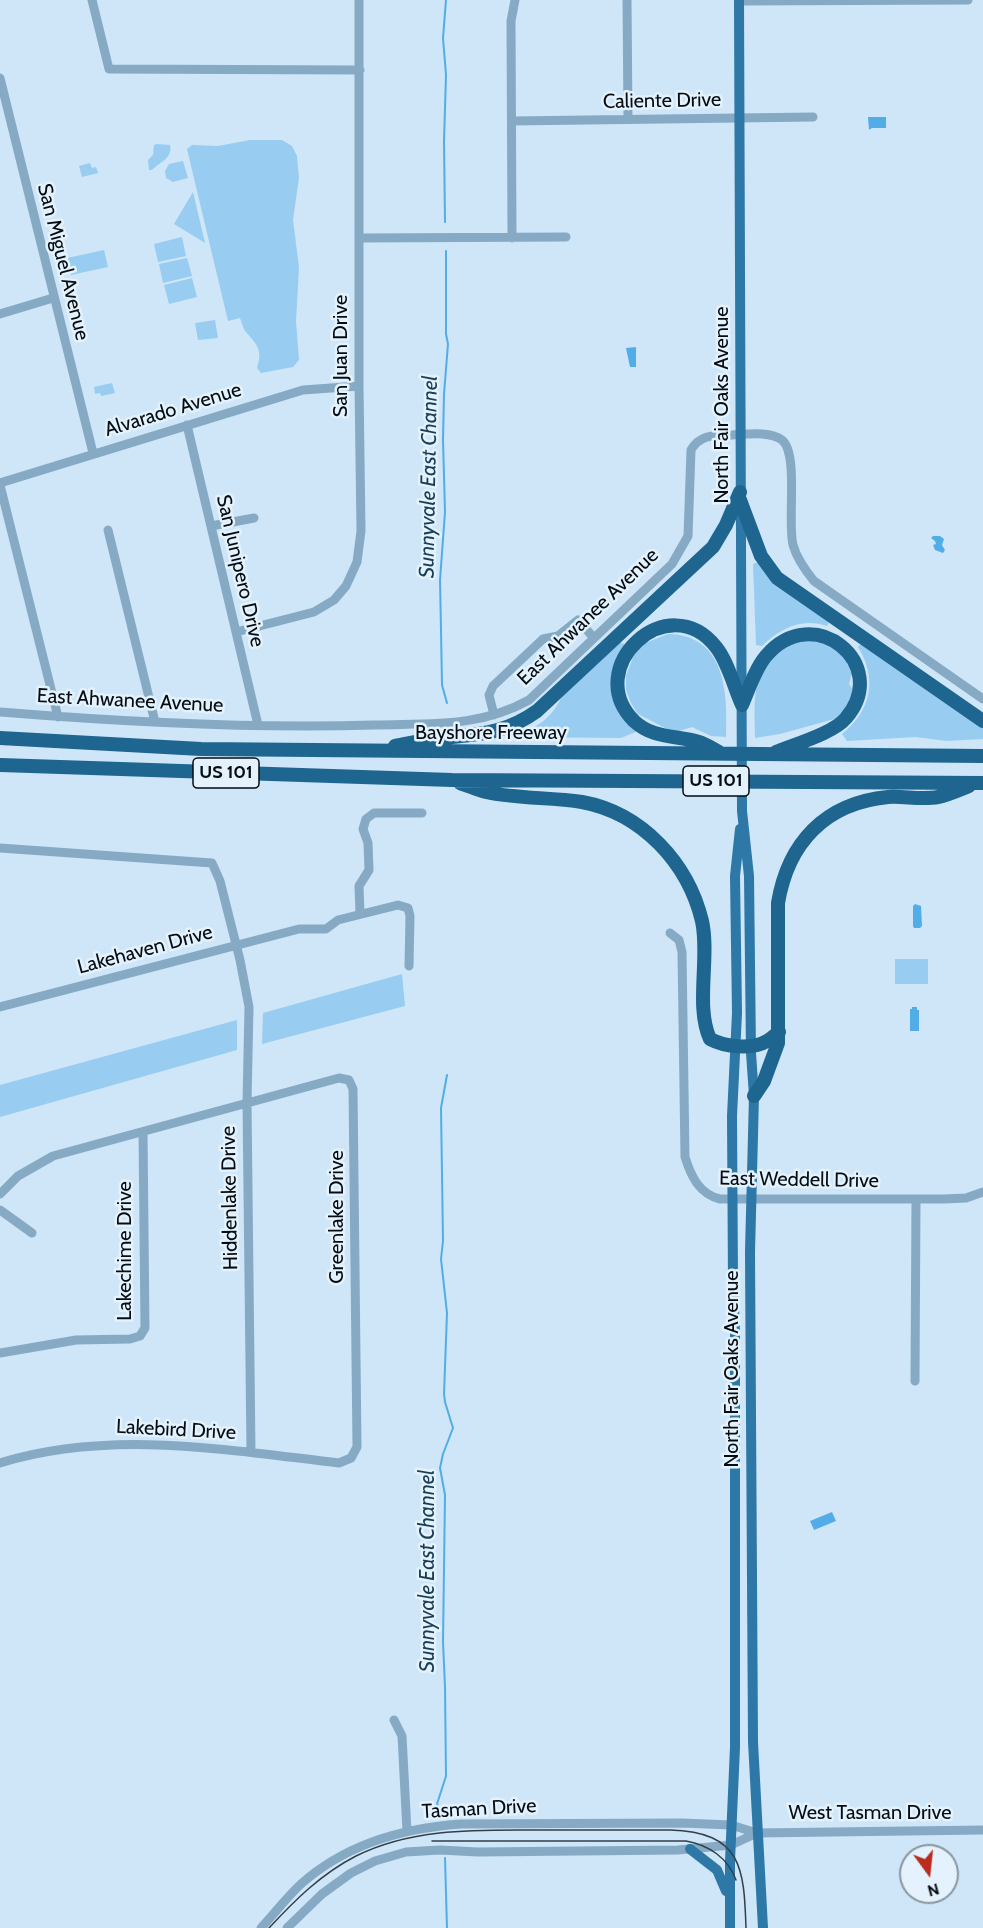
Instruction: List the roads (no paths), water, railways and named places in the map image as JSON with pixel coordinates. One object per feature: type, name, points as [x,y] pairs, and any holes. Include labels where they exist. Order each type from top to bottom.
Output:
[{"type":"highway","points":[[740,496],[761,556],[777,578],[983,720]]},
{"type":"highway","points":[[364,752],[440,738],[491,733],[524,720],[548,701],[703,557],[721,534],[740,496]]},
{"type":"highway","points":[[723,754],[700,742],[655,733],[633,720],[621,697],[618,680],[622,661],[636,640],[655,628],[667,626],[689,628],[704,635],[721,653],[742,705]]},
{"type":"highway","points":[[742,705],[765,656],[780,642],[809,634],[827,637],[848,651],[857,668],[860,685],[855,703],[847,718],[826,733],[771,754]]},
{"type":"highway","name":"Bayshore Freeway","points":[[0,738],[201,749],[364,752],[983,756]]},
{"type":"highway","name":"US 101","points":[[0,765],[453,780],[981,783]]},
{"type":"highway","points":[[453,780],[485,792],[562,799],[603,808],[634,824],[664,847],[689,882],[702,923],[705,945],[704,1019],[710,1039],[721,1045],[751,1045],[769,1041],[779,1032]]},
{"type":"highway","points":[[754,1096],[764,1081],[776,1050],[779,1032],[778,903],[781,884],[798,847],[811,831],[827,818],[847,807],[888,797],[939,797],[981,783]]},
{"type":"main road","name":"North Fair Oaks Avenue","points":[[730,1928],[730,1845],[735,1747],[735,1334],[732,1116],[736,1045],[735,876],[742,811],[739,0]]},
{"type":"main road","name":"North Fair Oaks Avenue","points":[[742,811],[748,856],[750,900],[751,1045],[754,1096],[750,1252],[751,1590],[757,1833],[763,1928]]},
{"type":"main road","points":[[690,1849],[717,1870],[723,1880],[730,1905]]},
{"type":"street","points":[[92,0],[109,69],[360,70]]},
{"type":"street","name":"San Juan Drive","points":[[236,632],[314,612],[334,600],[346,586],[357,562],[361,531],[359,0]]},
{"type":"street","points":[[512,237],[512,21],[515,0]]},
{"type":"street","points":[[627,0],[628,119]]},
{"type":"street","points":[[739,0],[968,1]]},
{"type":"street","name":"San Miguel Avenue","points":[[0,78],[93,453]]},
{"type":"street","name":"Caliente Drive","points":[[512,121],[813,117]]},
{"type":"street","points":[[360,238],[566,237]]},
{"type":"street","points":[[0,314],[53,298]]},
{"type":"street","name":"Alvarado Avenue","points":[[0,484],[93,453],[303,390],[359,386]]},
{"type":"street","name":"San Junipero Drive","points":[[187,425],[258,725]]},
{"type":"street","name":"East Ahwanee Avenue","points":[[0,712],[155,722],[321,726],[465,722],[513,708],[529,699],[672,564],[688,536],[690,458],[694,444],[711,435],[776,437],[782,440],[788,448],[791,466],[793,545],[803,568],[814,581],[983,699]]},
{"type":"street","points":[[0,484],[58,717]]},
{"type":"street","points":[[211,526],[254,518]]},
{"type":"street","points":[[108,530],[155,722]]},
{"type":"street","points":[[494,715],[489,695],[493,686],[543,639],[558,636],[578,620],[594,638]]},
{"type":"street","points":[[409,966],[410,916],[408,908],[398,905],[360,914],[359,886],[369,870],[368,843],[363,829],[366,819],[374,813],[422,813]]},
{"type":"street","name":"Hiddenlake Drive","points":[[0,848],[212,863],[236,945],[249,1007],[247,1103],[251,1452]]},
{"type":"street","name":"Lakehaven Drive","points":[[0,1006],[299,929],[326,928],[338,920],[360,914]]},
{"type":"street","name":"East Weddell Drive","points":[[670,933],[679,940],[682,952],[685,1157],[695,1182],[705,1193],[720,1199],[733,1200],[916,1200],[957,1199],[983,1192]]},
{"type":"street","name":"Greenlake Drive","points":[[247,1103],[339,1078],[349,1080],[353,1089],[357,1448],[351,1458]]},
{"type":"street","points":[[0,1194],[18,1176],[53,1156],[247,1103]]},
{"type":"street","name":"Lakechime Drive","points":[[0,1353],[76,1340],[130,1339],[140,1336],[145,1328],[142,1132]]},
{"type":"street","points":[[915,1381],[916,1200]]},
{"type":"street","points":[[0,1209],[32,1233]]},
{"type":"street","name":"Lakebird Drive","points":[[0,1463],[69,1448],[115,1444],[150,1444],[251,1452],[339,1463],[351,1458]]},
{"type":"street","points":[[394,1720],[402,1736],[407,1831]]},
{"type":"street","name":"Tasman Drive","points":[[261,1928],[301,1884],[321,1869],[351,1851],[407,1831],[461,1824],[682,1823],[731,1825]]},
{"type":"street","name":"West Tasman Drive","points":[[731,1825],[757,1833],[983,1830]]},
{"type":"street","name":"West Tasman Drive","points":[[730,1845],[757,1833]]},
{"type":"street","name":"Tasman Drive","points":[[287,1928],[322,1894],[351,1873],[375,1861],[406,1852],[440,1850],[595,1852],[690,1849],[730,1845]]},
{"type":"waterway","name":"Sunnyvale East Channel","points":[[445,222],[446,75],[443,38],[446,0]]},
{"type":"waterway","name":"Sunnyvale East Channel","points":[[446,251],[448,344],[443,440],[445,512],[440,580],[442,685],[447,703]]},
{"type":"waterway","name":"Sunnyvale East Channel","points":[[441,1817],[437,1804],[446,1776],[443,1642],[445,1495],[440,1468],[453,1428],[444,1394],[447,1313],[441,1259],[443,1241],[441,1108],[447,1075]]},
{"type":"waterway","name":"Sunnyvale East Channel","points":[[445,1858],[447,1928]]},
{"type":"tram line","points":[[269,1928],[320,1879],[343,1863],[378,1847],[424,1835],[448,1832],[519,1830],[670,1830],[694,1832],[712,1838],[725,1846],[734,1857],[740,1871],[746,1928]]},
{"type":"tram line","points":[[432,1841],[686,1841],[710,1849],[717,1854],[728,1865],[736,1880]]}]
